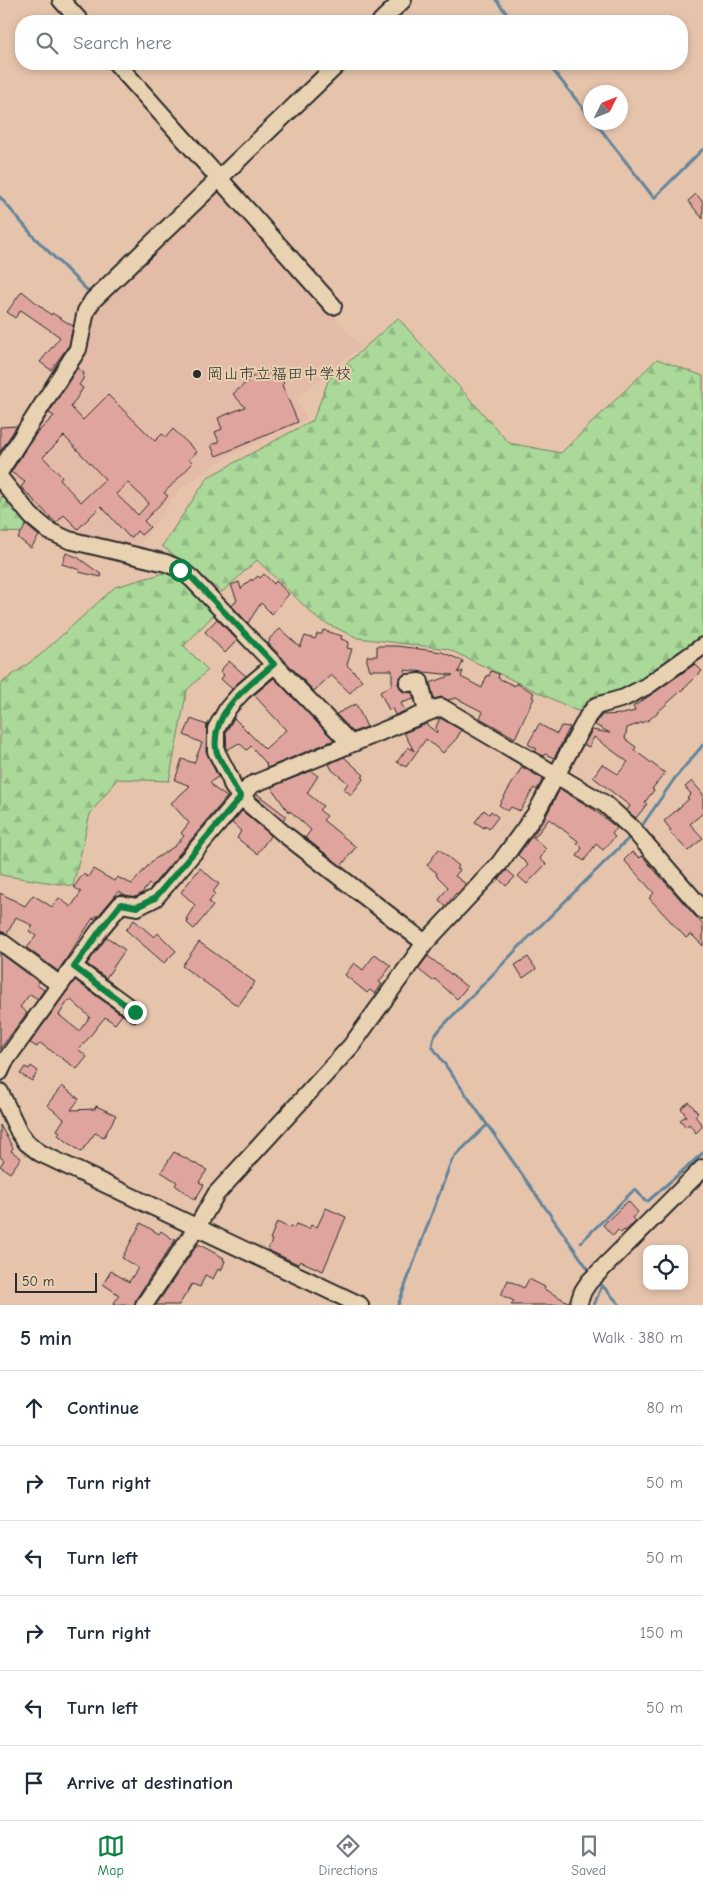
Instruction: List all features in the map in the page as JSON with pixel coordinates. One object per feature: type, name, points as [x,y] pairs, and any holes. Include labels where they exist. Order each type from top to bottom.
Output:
[{"type":"street","points":[[61,0],[75,15]]},
{"type":"street","points":[[387,15],[403,0]]},
{"type":"street","points":[[122,70],[332,306]]},
{"type":"street","points":[[0,471],[78,349],[86,311],[93,300],[216,175],[331,70]]},
{"type":"street","points":[[0,478],[31,516],[49,531],[69,540],[166,563],[192,578],[351,744]]},
{"type":"street","points":[[144,1305],[197,1227],[216,1194],[351,1046],[425,943],[499,864],[536,813],[588,716],[596,706],[624,698],[647,686],[703,646]]},
{"type":"street","points":[[274,664],[242,692],[228,708],[216,729],[216,751],[233,787],[241,797],[283,833],[425,943]]},
{"type":"street","points":[[408,683],[420,682],[427,712]]},
{"type":"street","points":[[0,1072],[5,1061],[121,904],[137,907],[155,898],[251,784],[441,707],[605,804],[635,832],[703,910]]},
{"type":"street","points":[[0,942],[60,985]]},
{"type":"street","points":[[74,967],[135,1012]]},
{"type":"street","points":[[0,1092],[19,1132],[27,1143],[40,1153],[360,1305]]},
{"type":"street","points":[[578,1305],[583,1291],[595,1276],[703,1168]]},
{"type":"shaded area","name":"岡山市立福田中学校","points":[[217,185],[361,346],[296,398],[307,418],[217,463],[180,489],[136,550],[83,539],[51,524],[36,512],[8,474],[88,314]]},
{"type":"green space","points":[[398,318],[509,443],[561,453],[657,359],[703,376],[703,639],[634,690],[577,711],[448,649],[358,638],[319,620],[257,560],[222,592],[162,546],[208,477],[313,420],[329,379]]},
{"type":"green space","points":[[9,495],[40,533],[0,532],[0,498]]},
{"type":"green space","points":[[175,570],[217,611],[184,646],[208,670],[187,690],[169,781],[117,779],[90,814],[73,886],[0,875],[0,684],[40,655],[115,587]]},
{"type":"building","points":[[696,194],[703,202],[703,219],[688,201]]},
{"type":"building","points":[[22,291],[51,315],[52,313],[73,326],[69,345],[51,370],[40,362],[60,337],[21,310],[15,318],[7,312]]},
{"type":"building","points":[[77,368],[84,373],[79,385],[83,388],[71,407],[83,420],[108,395],[155,441],[162,434],[166,437],[173,429],[197,452],[189,459],[193,463],[164,493],[168,496],[144,521],[150,527],[141,535],[137,531],[132,537],[129,537],[101,506],[78,529],[64,515],[56,523],[21,487],[25,482],[11,472],[36,434],[54,416],[49,413]],"holes":[[[64,436],[105,479],[81,502],[60,480],[62,477],[43,457]],[[128,483],[149,503],[138,515],[116,494]]]},
{"type":"building","points":[[262,369],[266,373],[271,369],[284,383],[282,385],[298,422],[216,456],[211,445],[219,442],[215,432],[222,429],[218,418],[245,407],[233,394]]},
{"type":"building","points":[[17,426],[0,452],[0,427]]},
{"type":"building","points":[[26,525],[39,536],[31,548],[18,538]]},
{"type":"building","points":[[66,553],[77,557],[102,575],[101,577],[79,572],[80,570],[62,564]]},
{"type":"building","points":[[264,574],[274,584],[276,581],[289,594],[272,614],[261,603],[248,623],[232,606],[237,600],[231,585],[239,582],[241,589],[251,579],[252,581],[258,576],[260,578]]},
{"type":"building","points":[[217,619],[237,640],[225,653],[205,632]]},
{"type":"building","points":[[280,629],[300,647],[305,636],[315,639],[317,634],[322,634],[323,630],[342,636],[341,639],[349,642],[347,648],[352,649],[347,665],[362,680],[350,693],[331,675],[314,691],[268,643],[269,639]]},
{"type":"building","points":[[377,646],[397,646],[442,652],[463,661],[458,673],[463,671],[461,677],[482,688],[487,675],[489,676],[491,671],[499,674],[498,678],[515,686],[516,683],[534,693],[532,697],[534,698],[515,738],[480,718],[483,712],[456,698],[448,700],[441,697],[434,699],[430,683],[453,675],[405,670],[405,674],[399,678],[398,684],[403,692],[412,693],[414,699],[401,703],[405,711],[395,715],[392,708],[389,710],[380,692],[392,685],[392,670],[370,670],[367,661],[367,656],[377,656]]},
{"type":"building","points":[[229,661],[246,676],[232,689],[221,679],[224,675],[220,671]]},
{"type":"building","points":[[695,664],[702,671],[692,681],[649,720],[627,728],[625,739],[636,747],[634,750],[665,773],[652,789],[654,790],[645,802],[647,804],[636,818],[627,811],[630,806],[593,777],[602,764],[618,774],[628,762],[594,737],[589,747],[584,745],[592,730],[610,733],[595,725],[602,715],[623,714],[635,711],[633,706]]},
{"type":"building","points":[[274,678],[334,740],[267,768],[266,763],[251,746],[247,750],[239,743],[227,750],[226,732],[234,718],[265,749],[286,730],[254,695]]},
{"type":"building","points":[[356,704],[367,727],[353,732],[336,714]]},
{"type":"building","points":[[440,718],[461,730],[457,738],[443,753],[426,739],[406,767],[397,762],[408,747],[414,751],[404,733],[426,724],[437,733],[436,727]]},
{"type":"building","points":[[191,719],[207,725],[206,751],[218,777],[210,782],[214,788],[227,797],[152,886],[149,884],[136,897],[125,895],[119,891],[98,916],[93,918],[58,971],[27,948],[36,936],[29,931],[33,926],[16,917],[7,934],[0,931],[0,893],[25,906],[33,895],[52,907],[59,898],[71,907],[81,892],[74,887],[83,874],[88,877],[93,869],[114,881],[117,877],[132,884],[152,861],[175,846],[184,836],[181,833],[189,823],[171,803],[190,786],[175,780],[182,759],[194,763],[202,743],[184,735]]},
{"type":"building","points":[[539,724],[557,734],[561,726],[570,727],[554,758],[545,754],[543,756],[535,751],[537,749],[528,744]]},
{"type":"building","points":[[344,757],[364,775],[362,777],[364,778],[351,795],[344,789],[348,783],[332,770],[329,764]]},
{"type":"building","points":[[522,767],[543,779],[537,790],[534,788],[520,811],[511,807],[508,811],[499,805]]},
{"type":"building","points":[[311,771],[318,776],[307,793],[323,806],[319,810],[327,816],[323,820],[356,847],[341,866],[305,838],[311,830],[290,811],[289,813],[271,787]]},
{"type":"building","points":[[692,781],[703,794],[703,813],[690,824],[703,838],[688,851],[669,831],[671,830],[664,821],[689,799],[687,798],[691,794],[685,787]]},
{"type":"building","points":[[560,789],[593,809],[617,828],[612,834],[615,837],[603,850],[596,844],[584,861],[577,856],[582,848],[577,843],[578,841],[549,819],[535,837],[533,835],[545,818]]},
{"type":"building","points":[[257,794],[286,816],[283,820],[255,796]]},
{"type":"building","points":[[484,810],[489,814],[491,811],[498,817],[489,829],[475,822]]},
{"type":"building","points":[[242,811],[271,835],[257,854],[237,838],[241,831],[232,823]]},
{"type":"building","points":[[532,836],[546,849],[540,859],[546,864],[527,884],[518,876],[528,865],[518,855]]},
{"type":"building","points":[[439,849],[459,866],[457,869],[460,870],[455,876],[466,884],[446,906],[439,900],[448,887],[436,875],[437,873],[427,865]]},
{"type":"building","points":[[632,852],[640,858],[642,856],[703,925],[703,946],[691,934],[686,938],[649,898],[654,893],[624,860]]},
{"type":"building","points":[[200,868],[219,884],[209,902],[213,906],[194,929],[187,923],[186,919],[195,905],[181,892]]},
{"type":"building","points":[[507,870],[515,877],[506,886],[499,879]]},
{"type":"building","points":[[134,920],[154,937],[158,933],[176,951],[164,963],[126,930]]},
{"type":"building","points":[[107,937],[125,950],[106,978],[87,964]]},
{"type":"building","points":[[199,942],[255,982],[238,1006],[182,966]]},
{"type":"building","points":[[0,953],[39,982],[37,985],[44,990],[38,999],[30,994],[20,1007],[27,1013],[0,1049]]},
{"type":"building","points":[[375,954],[391,966],[379,982],[382,984],[375,994],[370,990],[367,993],[345,975],[354,963],[363,970]]},
{"type":"building","points":[[428,956],[467,987],[457,999],[435,979],[433,981],[418,969]]},
{"type":"building","points":[[528,957],[536,969],[523,978],[515,965]]},
{"type":"building","points":[[75,980],[122,1015],[115,1024],[105,1017],[79,1050],[87,1057],[77,1069],[40,1043],[37,1047],[30,1043]],"holes":[[[71,1000],[90,1017],[79,1031],[59,1015],[68,1001]]]},
{"type":"building","points":[[31,1066],[38,1071],[32,1081],[20,1074],[25,1067],[29,1069]]},
{"type":"building","points":[[62,1086],[79,1099],[71,1110],[95,1109],[96,1106],[116,1115],[104,1137],[95,1133],[81,1152],[58,1135],[60,1132],[57,1130],[64,1119],[47,1105]]},
{"type":"building","points":[[689,1102],[698,1113],[695,1116],[703,1126],[696,1133],[689,1124],[686,1127],[680,1120],[686,1116],[681,1108]]},
{"type":"building","points":[[0,1125],[13,1148],[11,1151],[21,1158],[10,1173],[0,1166],[4,1160],[0,1157]]},
{"type":"building","points":[[174,1152],[207,1170],[199,1182],[204,1185],[195,1200],[175,1185],[177,1182],[161,1172]]},
{"type":"building","points":[[628,1201],[638,1212],[632,1218],[636,1221],[625,1231],[621,1233],[618,1230],[613,1236],[603,1225]]},
{"type":"building","points":[[326,1208],[346,1217],[323,1271],[300,1261],[298,1264],[268,1250],[277,1222],[289,1228],[290,1226],[294,1228],[296,1224],[309,1229],[311,1225],[317,1227]]},
{"type":"building","points":[[141,1223],[159,1234],[161,1231],[174,1240],[176,1239],[136,1299],[134,1305],[113,1305],[119,1295],[103,1284],[111,1271],[129,1282],[138,1268],[122,1258]]},
{"type":"building","points":[[198,1244],[224,1258],[223,1260],[225,1261],[221,1271],[218,1269],[213,1279],[205,1275],[200,1287],[192,1284],[179,1305],[156,1305]]},
{"type":"building","points":[[529,1279],[568,1302],[568,1305],[511,1305],[514,1301],[501,1295],[508,1280],[524,1288]]},
{"type":"waterway","points":[[381,10],[391,0]]},
{"type":"waterway","points":[[496,0],[508,15]]},
{"type":"waterway","points":[[553,70],[583,108]]},
{"type":"waterway","points":[[601,130],[654,198],[703,149]]},
{"type":"waterway","points":[[0,197],[34,237],[90,293]]},
{"type":"waterway","points":[[76,320],[80,308]]},
{"type":"waterway","points":[[639,830],[675,778],[703,745]]},
{"type":"waterway","points":[[642,827],[703,897]]},
{"type":"waterway","points":[[591,1273],[432,1046],[434,1037],[440,1029],[519,947],[632,835]]},
{"type":"waterway","points":[[398,1305],[451,1162],[487,1125]]},
{"type":"waterway","points":[[581,1242],[635,1189],[645,1201],[648,1201],[703,1153]]},
{"type":"waterway","points":[[598,1281],[620,1305]]},
{"type":"waterway","points":[[594,1305],[602,1285]]},
{"type":"place","name":"岡山市立福田中学校","points":[[197,374]]},
{"type":"route","points":[[135,1012],[74,967],[121,904],[137,907],[155,898],[241,797],[233,787],[216,751],[216,729],[228,708],[242,692],[274,664],[192,578],[180,570]]}]
